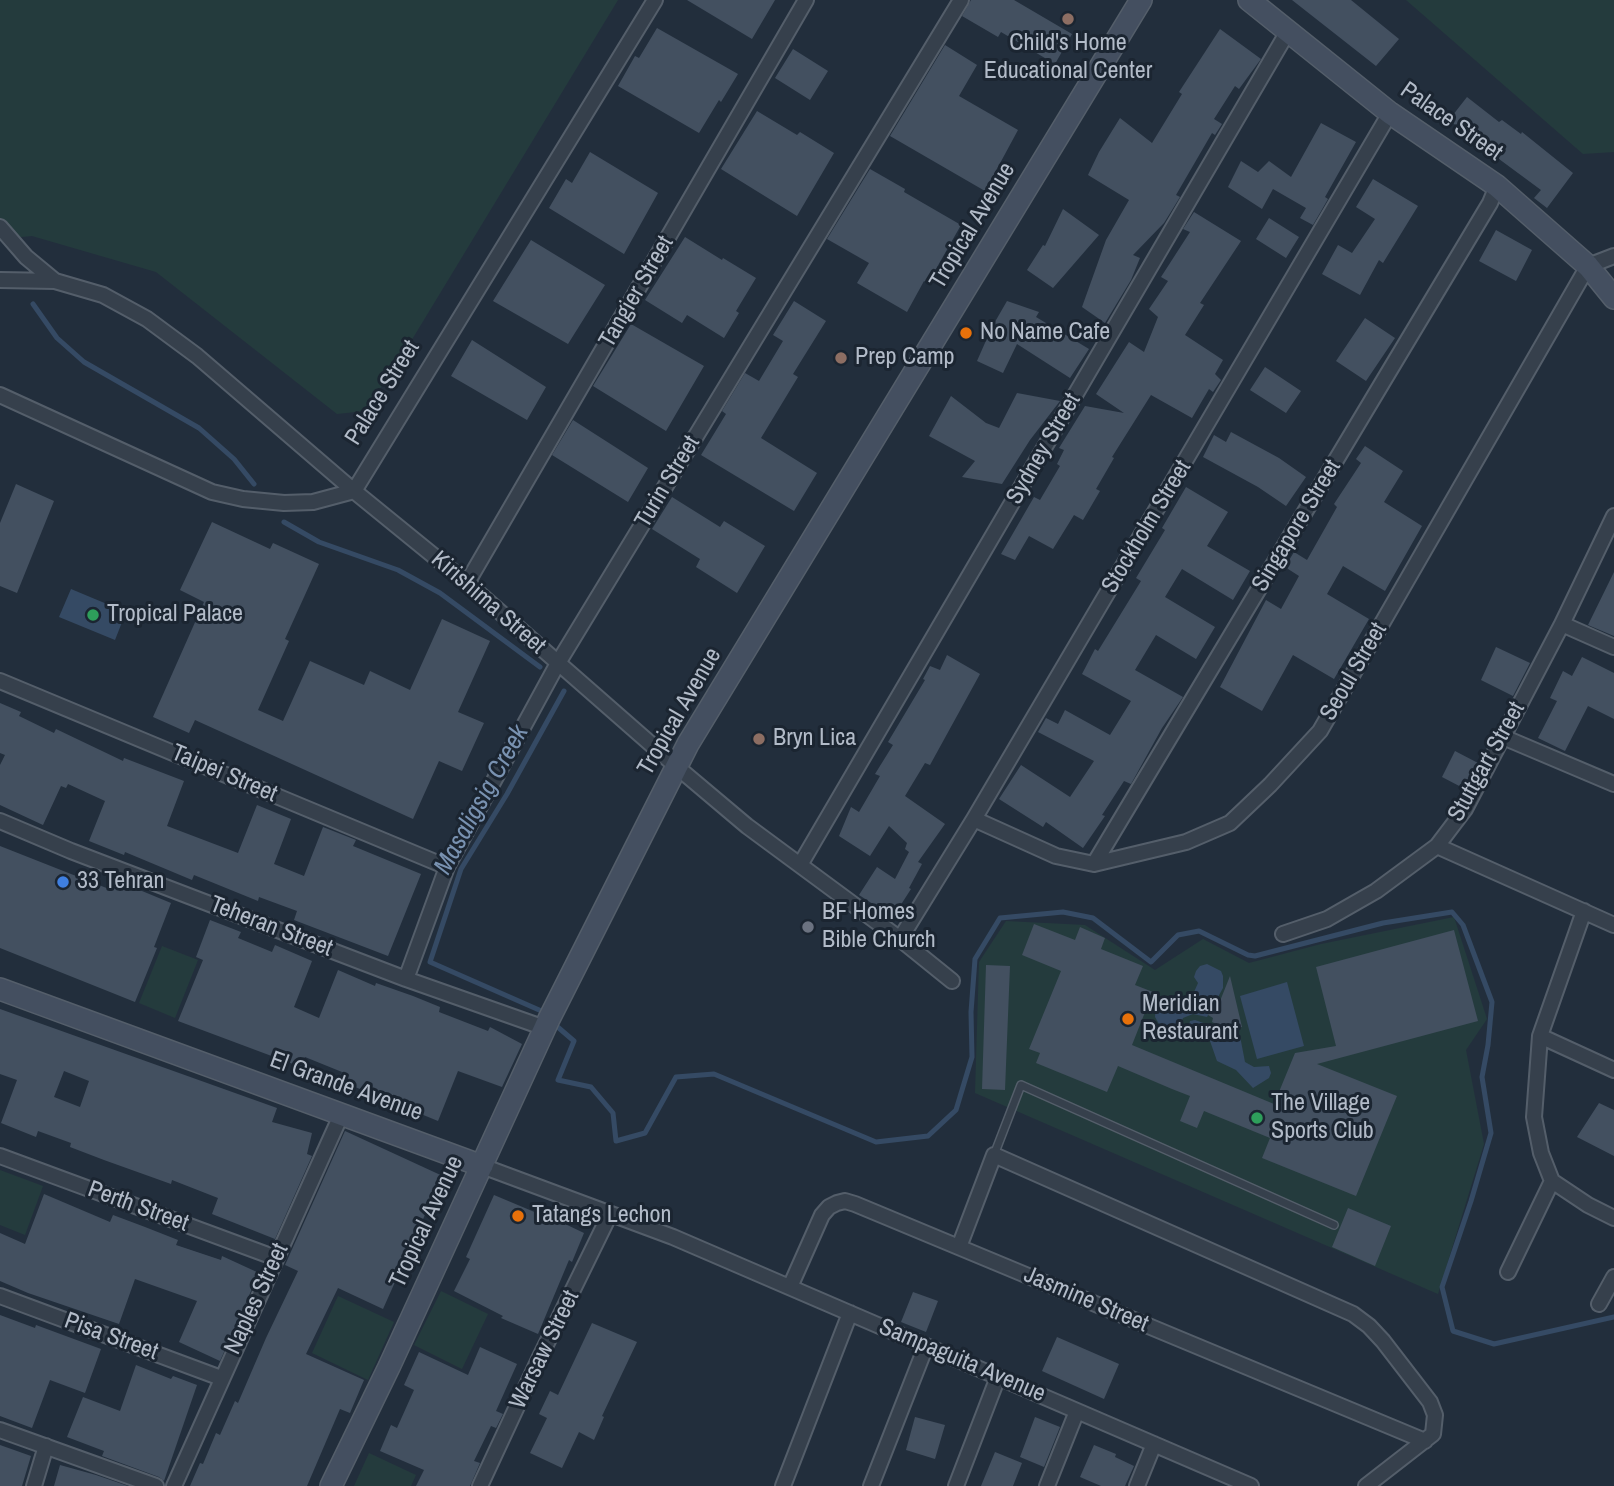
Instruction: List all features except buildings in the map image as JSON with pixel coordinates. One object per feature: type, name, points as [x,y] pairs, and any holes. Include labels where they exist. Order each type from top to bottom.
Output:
[{"type":"street","name":"Palace Street","points":[[354,491],[655,0]]},
{"type":"street","name":"Tangier Street","points":[[467,583],[806,0]]},
{"type":"street","name":"Turin Street","points":[[407,979],[447,867],[558,663],[961,0]]},
{"type":"street","name":"Tropical Avenue","points":[[331,1486],[389,1367],[545,1028],[688,744],[1141,0]]},
{"type":"street","name":"Palace Street","points":[[1249,0],[1390,113],[1497,186],[1588,266],[1614,298]]},
{"type":"street","name":"Sydney Street","points":[[800,865],[1287,33]]},
{"type":"street","name":"Stockholm Street","points":[[900,939],[974,820],[1390,113]]},
{"type":"street","name":"Singapore Street","points":[[1094,864],[1483,215],[1497,186]]},
{"type":"street","points":[[0,227],[26,257],[55,281]]},
{"type":"street","points":[[1588,266],[1614,256]]},
{"type":"street","name":"Seoul Street","points":[[974,820],[1056,856],[1094,864],[1186,842],[1230,823],[1320,732],[1588,266]]},
{"type":"street","name":"Kirishima Street","points":[[0,280],[55,281],[103,295],[146,319],[197,356],[354,491],[467,583],[677,767],[952,981]]},
{"type":"street","points":[[0,395],[212,492],[243,499],[284,503],[313,502],[354,491]]},
{"type":"street","name":"Stuttgart Street","points":[[1283,934],[1327,919],[1376,891],[1437,846],[1465,809],[1562,624],[1614,516]]},
{"type":"street","points":[[1562,624],[1614,647]]},
{"type":"street","name":"Taipei Street","points":[[0,681],[447,867]]},
{"type":"street","points":[[1503,737],[1614,784]]},
{"type":"street","name":"Teheran Street","points":[[0,821],[71,851],[407,979],[545,1028]]},
{"type":"street","points":[[1437,846],[1614,925]]},
{"type":"street","points":[[1584,911],[1540,1036],[1534,1117],[1552,1181],[1588,1205],[1614,1218]]},
{"type":"street","name":"El Grande Avenue","points":[[0,989],[673,1237]]},
{"type":"street","points":[[1540,1036],[1614,1070]]},
{"type":"street","name":"Naples Street","points":[[174,1486],[342,1113]]},
{"type":"street","points":[[959,1247],[994,1155],[1353,1314],[1383,1341],[1430,1402],[1436,1426],[1433,1434],[1366,1486]]},
{"type":"street","name":"Perth Street","points":[[0,1156],[276,1258]]},
{"type":"street","points":[[1508,1272],[1552,1181]]},
{"type":"street","name":"Jasmine Street","points":[[790,1287],[822,1215],[829,1207],[845,1201],[1424,1441]]},
{"type":"street","name":"Warsaw Street","points":[[480,1486],[610,1214]]},
{"type":"street","name":"Sampaguita Avenue","points":[[673,1237],[1154,1444],[1231,1482],[1251,1486]]},
{"type":"street","points":[[1599,1304],[1614,1277]]},
{"type":"street","name":"Pisa Street","points":[[0,1296],[221,1378]]},
{"type":"street","points":[[783,1486],[850,1313]]},
{"type":"street","points":[[871,1486],[926,1346]]},
{"type":"street","points":[[956,1486],[998,1377]]},
{"type":"street","points":[[1047,1486],[1077,1411]]},
{"type":"street","points":[[0,1430],[156,1486]]},
{"type":"street","points":[[1137,1486],[1154,1444]]},
{"type":"street","points":[[34,1486],[46,1446]]},
{"type":"lane","points":[[994,1155],[1021,1085],[1334,1225]]},
{"type":"green space","points":[[0,0],[618,0],[402,356],[365,411],[337,414],[156,272],[32,236],[0,239]]},
{"type":"green space","points":[[1406,0],[1614,0],[1614,152],[1583,154]]},
{"type":"green space","name":"The Village Sports Club","points":[[1454,917],[1487,1019],[1466,1050],[1484,1144],[1438,1294],[975,1093],[979,962],[1006,921],[1085,925],[1155,970],[1203,939],[1249,963],[1321,944]]},
{"type":"green space","points":[[162,946],[198,960],[175,1018],[139,1003]]},
{"type":"green space","points":[[0,1170],[43,1186],[25,1235],[0,1225]]},
{"type":"green space","points":[[441,1291],[488,1314],[462,1369],[414,1345]]},
{"type":"green space","points":[[338,1296],[394,1322],[368,1380],[312,1353]]},
{"type":"green space","points":[[369,1453],[416,1475],[411,1486],[354,1486]]},
{"type":"water","name":"Tropical Palace","points":[[71,589],[126,612],[115,640],[59,617]]},
{"type":"water","points":[[1207,964],[1221,971],[1223,988],[1207,1017],[1193,1014],[1183,1018],[1174,1031],[1159,1024],[1155,1017],[1156,1003],[1162,998],[1179,998],[1184,1007],[1193,1007],[1196,1003],[1194,992],[1198,983],[1194,977],[1200,966]]},
{"type":"water","points":[[1287,982],[1304,1046],[1257,1059],[1240,996]]},
{"type":"water","points":[[1195,1020],[1240,1036],[1245,1062],[1254,1067],[1269,1066],[1269,1078],[1253,1088],[1236,1070],[1217,1061],[1210,1041],[1198,1040],[1187,1033],[1190,1021]]},
{"type":"waterway","name":"Masaligsig Creek","points":[[33,304],[57,338],[84,362],[199,428],[234,459],[254,484]]},
{"type":"waterway","name":"Masaligsig Creek","points":[[284,522],[319,542],[398,570],[440,593],[540,667]]},
{"type":"waterway","name":"Masaligsig Creek","points":[[546,1013],[430,962],[461,869],[507,794],[564,691]]},
{"type":"waterway","points":[[553,1023],[574,1041],[558,1080],[591,1087],[613,1113],[616,1141],[645,1133],[676,1077],[714,1074],[876,1142],[928,1136],[956,1110],[972,1057],[971,1012],[975,959],[1000,918],[1063,912],[1093,918],[1151,962],[1178,935],[1199,931],[1255,956],[1383,923],[1452,912],[1463,925],[1492,1002],[1482,1077],[1491,1133],[1442,1287],[1453,1331],[1494,1344],[1614,1317]]},
{"type":"place","name":"Child's Home Educational Center","points":[[1068,19]]},
{"type":"place","name":"No Name Cafe","points":[[966,333]]},
{"type":"place","name":"Prep Camp","points":[[841,358]]},
{"type":"place","name":"Tropical Palace","points":[[93,615]]},
{"type":"place","name":"Bryn Lica","points":[[759,739]]},
{"type":"place","name":"33 Tehran","points":[[63,882]]},
{"type":"place","name":"BF Homes Bible Church","points":[[808,927]]},
{"type":"place","name":"Meridian Restaurant","points":[[1128,1019]]},
{"type":"place","name":"The Village Sports Club","points":[[1257,1118]]},
{"type":"place","name":"Tatangs Lechon","points":[[518,1216]]}]
